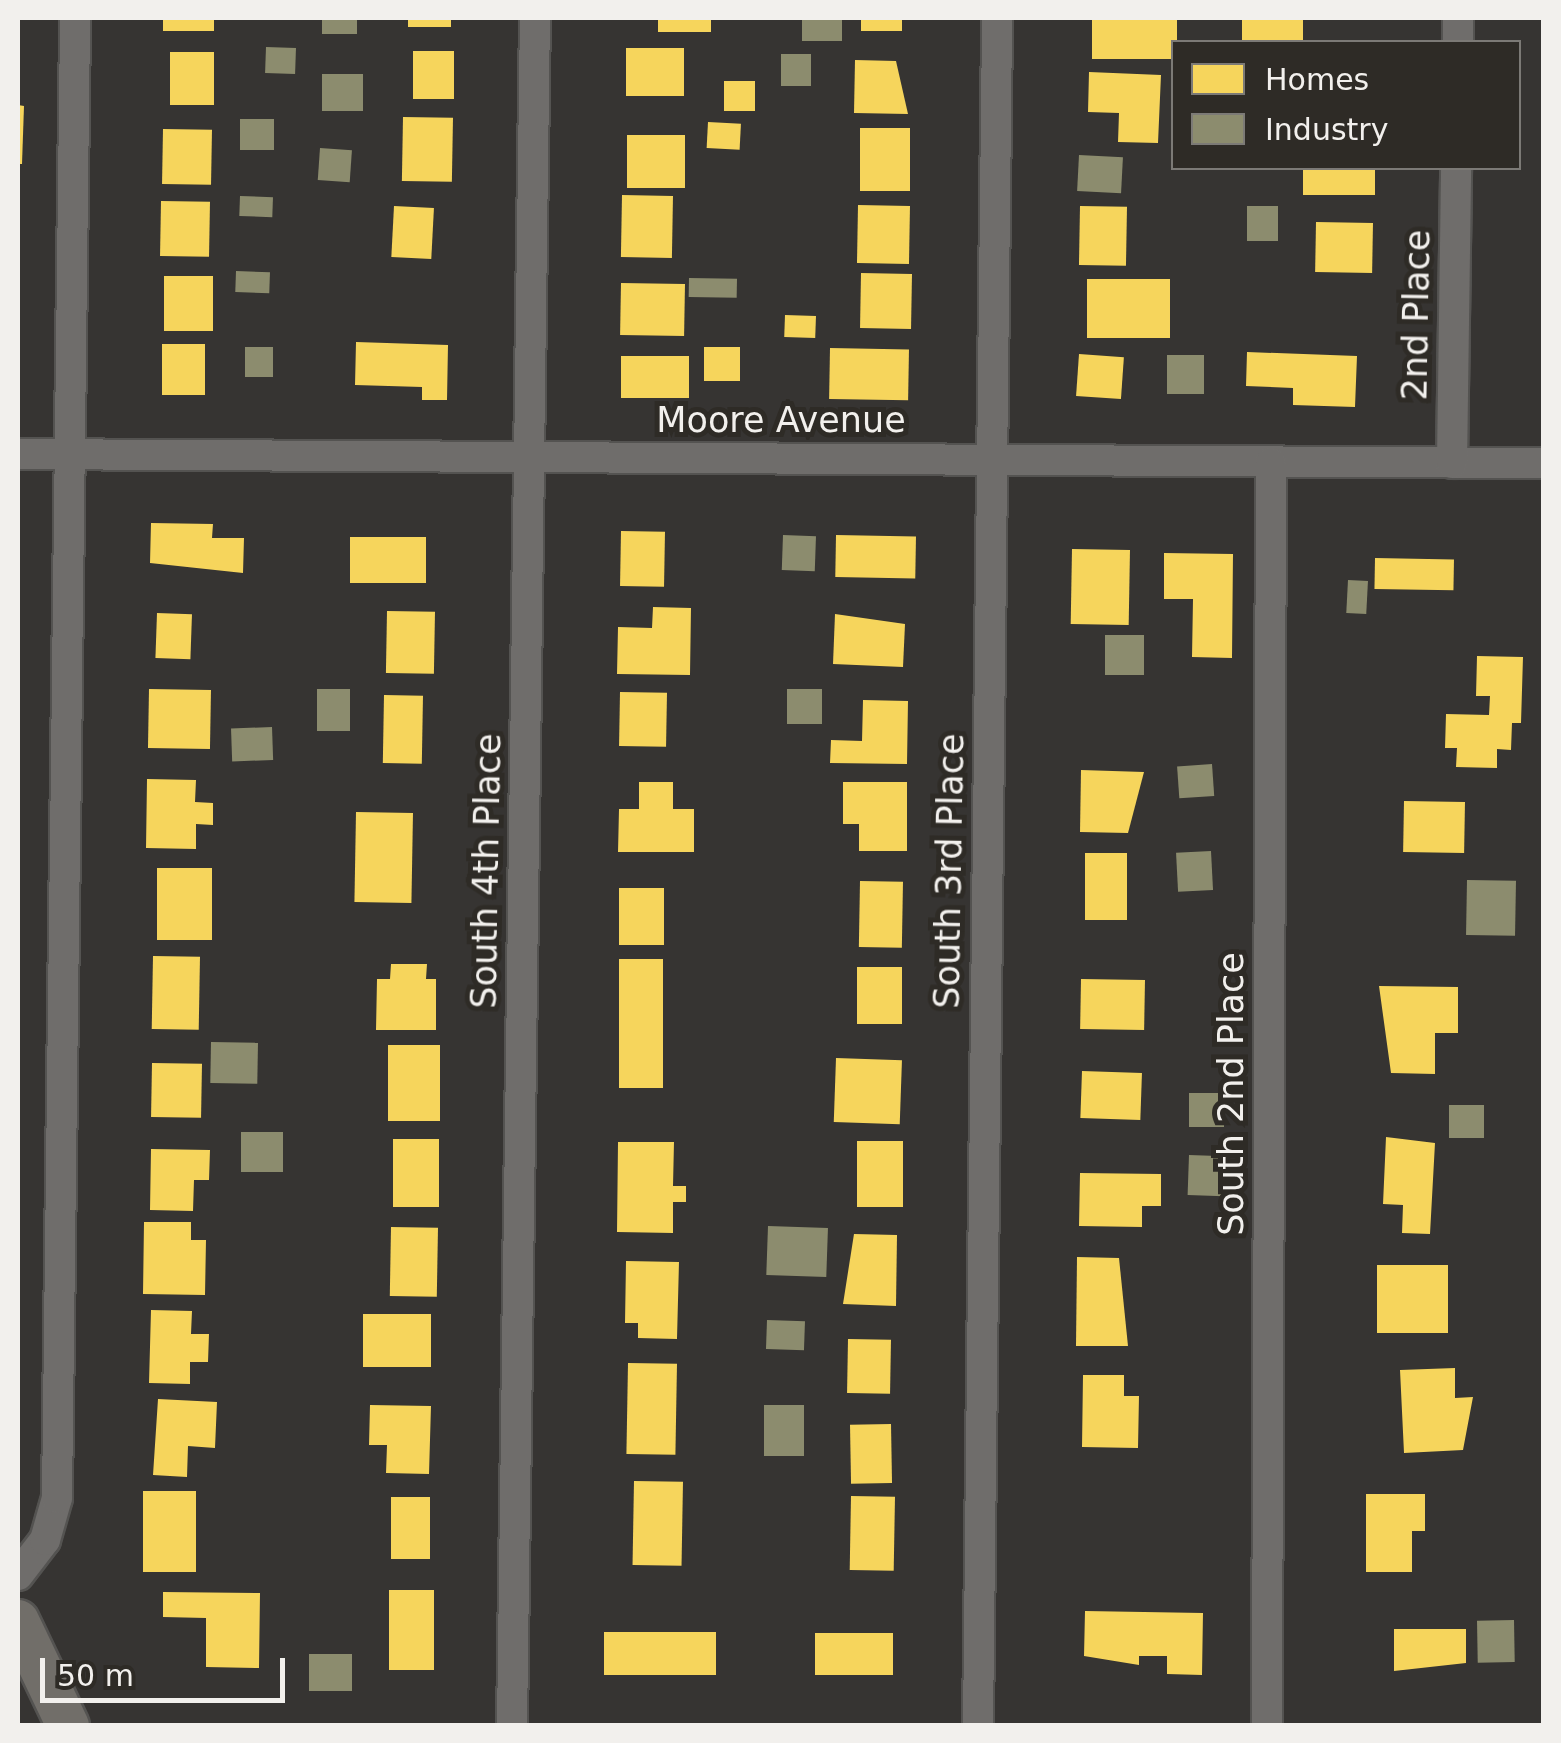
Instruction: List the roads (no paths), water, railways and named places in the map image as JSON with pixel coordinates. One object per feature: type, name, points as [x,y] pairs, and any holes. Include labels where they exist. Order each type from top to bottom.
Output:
[{"type":"street","points":[[18,1575],[45,1540],[57,1498],[75,18]]},
{"type":"street","name":"South 4th Place","points":[[512,1726],[535,18]]},
{"type":"street","name":"South 3rd Place","points":[[978,1726],[997,18]]},
{"type":"street","name":"2nd Place","points":[[1452,463],[1456,170]]},
{"type":"street","name":"Moore Avenue","points":[[18,454],[1544,463]]},
{"type":"street","name":"South 2nd Place","points":[[1266,1726],[1271,463]]},
{"type":"street","points":[[18,1622],[68,1726]]}]
